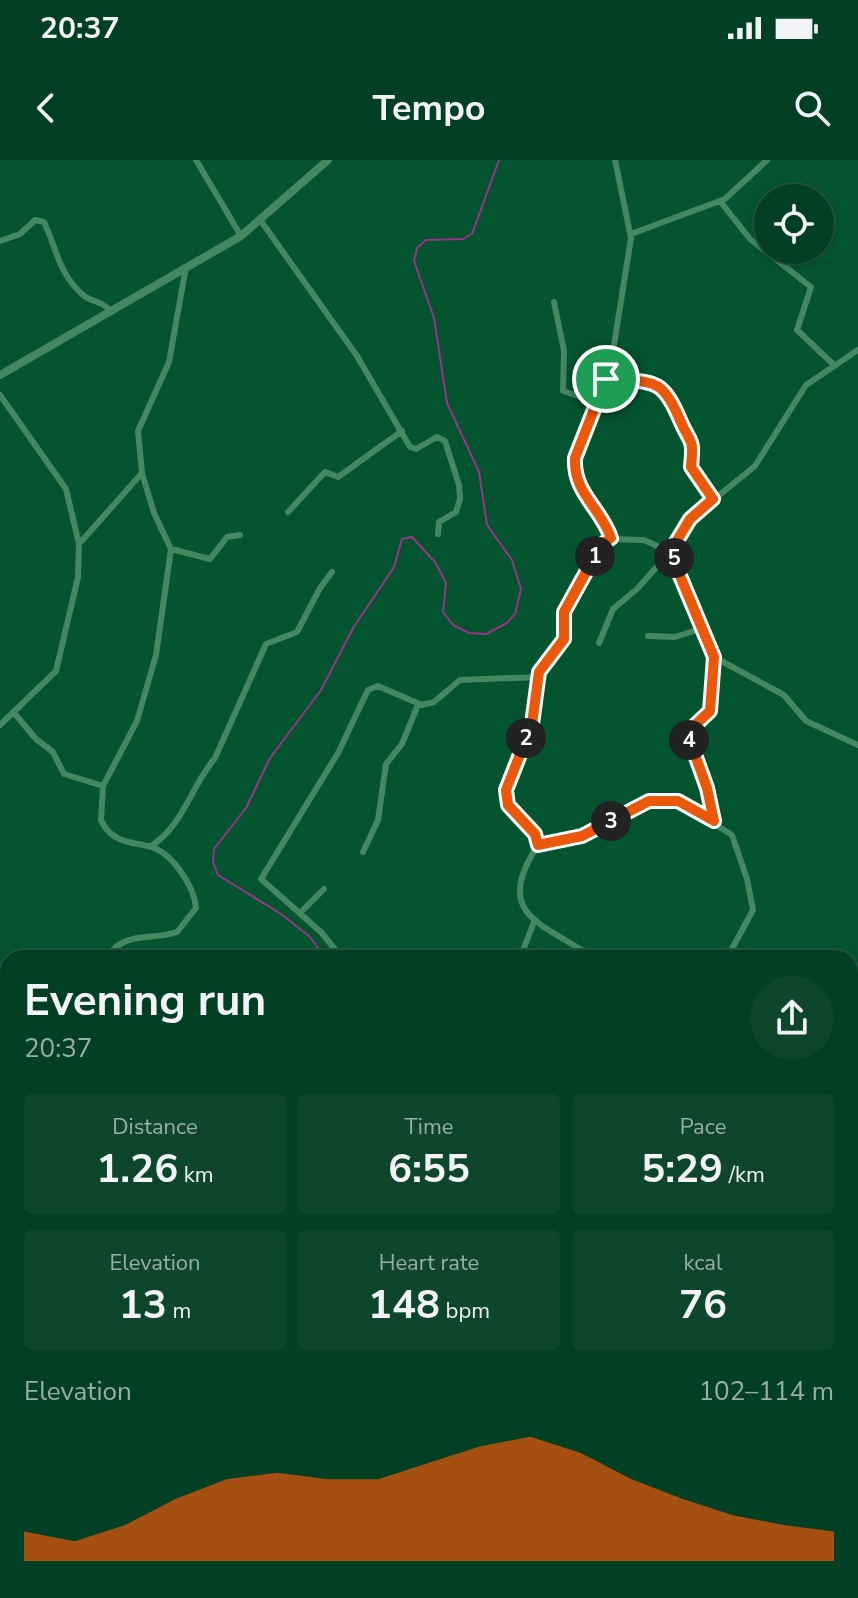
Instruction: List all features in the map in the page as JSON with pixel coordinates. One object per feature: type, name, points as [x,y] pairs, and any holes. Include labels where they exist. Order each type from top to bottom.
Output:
[{"type":"street","points":[[196,160],[241,236]]},
{"type":"street","points":[[0,375],[241,236],[328,160]]},
{"type":"street","points":[[611,538],[584,496],[575,458],[606,379],[631,234],[615,160]]},
{"type":"street","points":[[631,234],[720,201],[743,185],[767,160]]},
{"type":"street","points":[[720,201],[750,239],[811,287],[797,330],[834,365]]},
{"type":"street","points":[[0,241],[20,234],[35,220],[44,222],[62,271],[84,296],[100,301],[110,310]]},
{"type":"street","points":[[261,221],[352,348],[412,449],[437,437],[445,441],[460,499],[456,512],[439,522],[438,534]]},
{"type":"street","points":[[111,950],[138,936],[177,932],[195,912],[190,881],[151,846],[131,845],[107,831],[101,820],[103,786],[137,721],[154,666],[171,549],[154,513],[142,473],[138,425],[169,362],[186,267]]},
{"type":"street","points":[[554,302],[564,351],[563,391],[597,402]]},
{"type":"street","points":[[599,643],[613,609],[637,589],[670,552],[690,519],[755,466],[801,390],[858,350]]},
{"type":"street","points":[[606,379],[655,384],[668,393],[695,446],[691,467],[713,499]]},
{"type":"street","points":[[0,395],[29,432],[66,489],[79,544],[78,577],[56,671],[15,714],[0,725]]},
{"type":"street","points":[[288,512],[327,471],[337,477],[402,431]]},
{"type":"street","points":[[79,544],[142,473]]},
{"type":"street","points":[[171,549],[210,559],[227,537],[240,535]]},
{"type":"street","points":[[581,950],[534,922],[521,906],[519,888],[538,845],[535,834],[511,810],[506,795],[532,724],[537,677],[564,639],[565,609],[601,545],[611,538],[644,540],[670,552],[714,657],[710,711],[691,729],[689,738],[707,788],[714,821]]},
{"type":"street","points":[[151,846],[170,831],[202,774],[215,758],[266,644],[297,632],[332,572]]},
{"type":"street","points":[[648,636],[675,637],[700,629]]},
{"type":"street","points":[[714,657],[784,695],[813,726],[858,745]]},
{"type":"street","points":[[335,950],[300,913],[262,881],[263,873],[338,753],[368,690],[378,686],[418,705],[434,702],[460,680],[537,677]]},
{"type":"street","points":[[363,852],[378,820],[386,764],[402,744],[418,705]]},
{"type":"street","points":[[15,714],[36,739],[53,752],[64,774],[103,786]]},
{"type":"street","points":[[538,845],[582,836],[649,801],[678,801],[714,821],[735,839],[753,910],[731,950]]},
{"type":"street","points":[[300,913],[324,889]]},
{"type":"street","points":[[523,950],[534,922]]},
{"type":"waterway","points":[[319,950],[310,937],[281,914],[218,875],[213,862],[214,849],[246,808],[270,758],[321,690],[353,628],[394,567],[402,539],[412,537],[435,562],[446,583],[443,612],[453,625],[469,633],[486,634],[507,623],[515,614],[521,589],[512,560],[487,525],[479,472],[447,403],[434,318],[414,261],[417,248],[426,240],[463,239],[472,234],[499,160]]},
{"type":"route","points":[[606,379],[655,384],[668,393],[695,446],[691,467],[713,499],[690,519],[670,552],[679,567],[700,629],[714,657],[710,711],[691,729],[689,738],[690,749],[707,788],[714,821],[678,801],[663,804],[649,801],[582,836],[538,845],[535,834],[508,805],[506,790],[532,724],[537,677],[564,639],[564,612],[601,545],[611,538],[605,524],[584,496],[575,468],[575,458],[606,379]]}]
